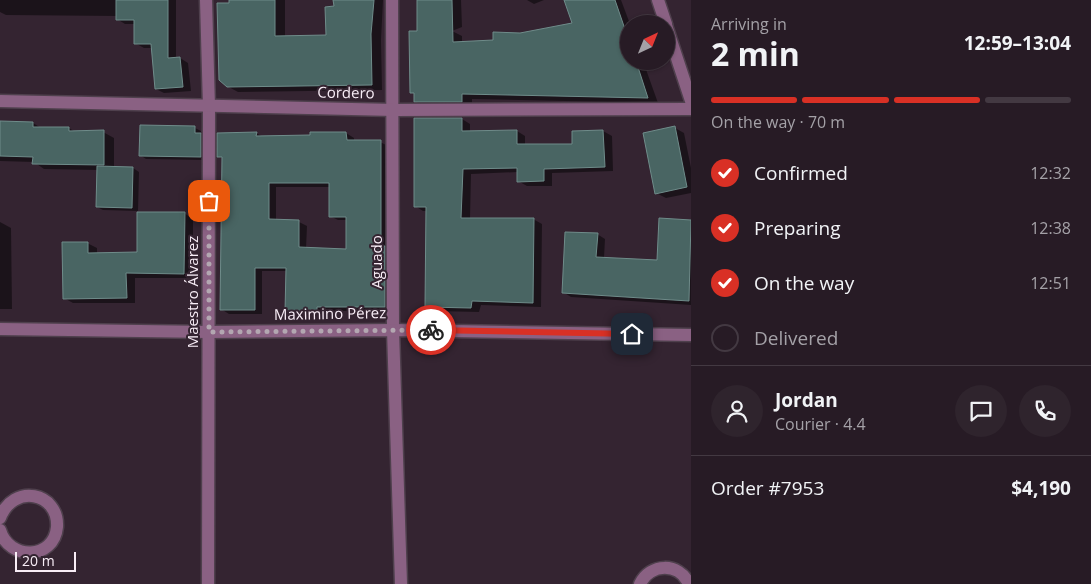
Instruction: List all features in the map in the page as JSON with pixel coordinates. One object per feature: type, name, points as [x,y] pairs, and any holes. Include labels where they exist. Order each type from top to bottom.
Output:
[{"type":"street","name":"Maestro Álvarez","points":[[206,0],[209,107],[208,584]]},
{"type":"street","name":"Aguado","points":[[392,0],[394,110],[393,330],[401,584]]},
{"type":"street","points":[[658,0],[663,15]]},
{"type":"street","points":[[675,52],[691,101]]},
{"type":"street","name":"Cordero","points":[[0,100],[209,107],[394,110],[691,109]]},
{"type":"street","name":"Maximino Pérez","points":[[0,329],[209,332],[393,330],[691,335]]},
{"type":"street","points":[[0,518],[3,509],[9,502],[18,497],[28,495],[46,502],[56,518],[57,528],[49,544],[42,550],[24,553],[15,550],[8,544],[2,537],[0,530]]},
{"type":"street","points":[[640,584],[647,574],[662,567],[671,568],[682,574],[689,584]]},
{"type":"building","points":[[116,0],[168,0],[168,58],[180,57],[183,87],[155,89],[151,44],[134,44],[134,20],[116,20]]},
{"type":"building","points":[[229,0],[275,0],[275,36],[326,35],[325,7],[334,6],[333,0],[374,0],[371,34],[372,85],[227,87],[219,80],[217,3],[229,3]]},
{"type":"building","points":[[417,0],[452,0],[453,42],[493,40],[493,32],[520,33],[572,23],[564,0],[615,0],[620,15],[620,70],[639,70],[648,98],[462,94],[462,102],[414,102],[414,93],[410,93],[409,31],[417,31]]},
{"type":"building","points":[[414,118],[462,118],[462,131],[517,130],[517,144],[572,144],[572,131],[603,130],[605,167],[544,169],[544,181],[517,182],[517,168],[463,169],[461,218],[534,218],[533,303],[472,301],[471,308],[425,307],[426,207],[414,207]]},
{"type":"building","points":[[0,121],[33,122],[33,127],[69,127],[69,131],[104,130],[104,165],[32,164],[33,157],[0,156]]},
{"type":"building","points":[[140,125],[195,126],[195,133],[201,133],[201,157],[139,156]]},
{"type":"building","points":[[675,126],[687,187],[655,194],[643,133]]},
{"type":"building","points":[[257,132],[256,136],[310,135],[310,132],[346,132],[347,140],[381,140],[381,246],[385,246],[385,307],[317,307],[317,313],[285,312],[286,268],[255,268],[255,310],[220,310],[222,157],[217,157],[217,133]],"holes":[[[269,183],[329,183],[329,217],[346,217],[346,249],[299,247],[299,220],[269,219]]]},
{"type":"building","points":[[97,166],[133,167],[132,208],[96,207]]},
{"type":"building","points":[[137,212],[185,212],[184,274],[126,273],[127,298],[63,299],[62,242],[88,242],[88,253],[137,252]]},
{"type":"building","points":[[659,218],[691,220],[689,301],[562,293],[565,232],[598,233],[596,257],[657,260]]},
{"type":"way so far","points":[[209,201],[209,332],[431,330]]},
{"type":"route","points":[[431,330],[632,334]]}]
